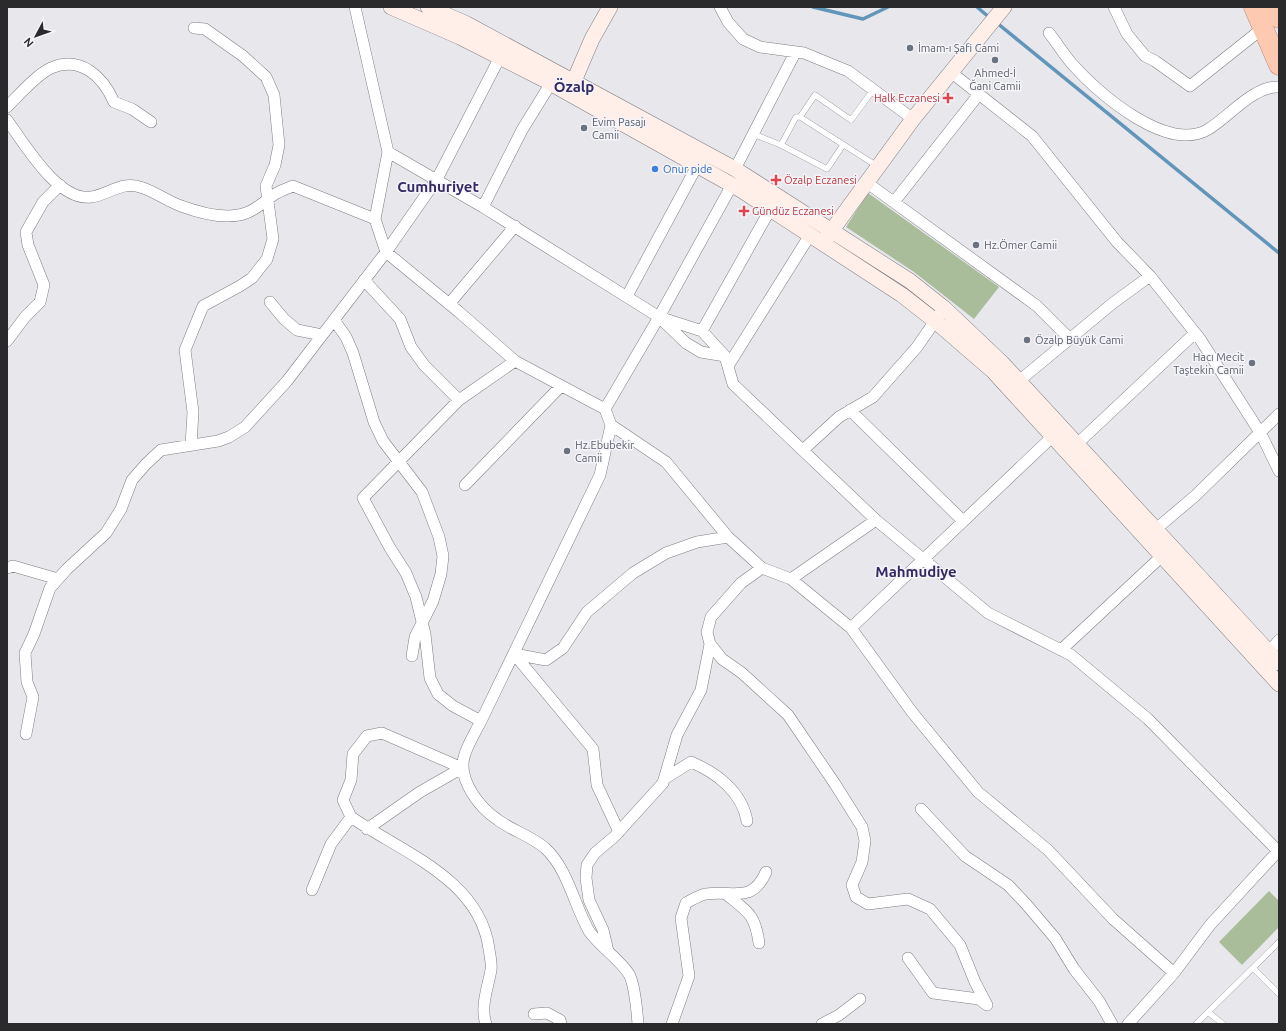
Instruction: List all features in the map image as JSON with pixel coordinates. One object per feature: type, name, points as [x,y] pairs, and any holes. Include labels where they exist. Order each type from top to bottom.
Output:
[{"type":"highway","points":[[1254,7],[1271,23]]},
{"type":"highway","points":[[1274,7],[1271,23],[1279,65]]},
{"type":"main road","points":[[391,7],[460,37],[551,83],[570,87],[735,169],[832,229],[910,281],[944,308],[1019,381],[1279,663]]},
{"type":"main road","points":[[428,7],[466,24],[697,166],[770,208],[902,295],[934,320],[992,371],[1279,684]]},
{"type":"main road","points":[[570,87],[592,39],[610,7]]},
{"type":"main road","points":[[823,243],[913,119],[985,33],[1003,9]]},
{"type":"street","points":[[355,7],[388,152],[375,219],[386,252],[449,304],[514,362],[605,409],[611,425],[600,475],[464,756],[462,768],[468,785],[481,806],[498,821],[530,837],[545,849],[568,884],[590,932],[630,976],[638,1024]]},
{"type":"street","points":[[720,7],[728,22],[744,39],[760,47],[804,53],[848,71],[913,119]]},
{"type":"street","points":[[1114,7],[1127,34],[1145,56],[1155,60],[1190,86],[1271,23]]},
{"type":"street","points":[[191,445],[193,412],[185,350],[203,306],[252,278],[267,259],[274,239],[266,186],[275,166],[279,146],[274,95],[266,77],[243,56],[205,29],[194,28]]},
{"type":"street","points":[[1050,33],[1075,67],[1126,113],[1150,126],[1181,134],[1191,135],[1206,130],[1263,90],[1274,86],[1279,87]]},
{"type":"street","points":[[735,169],[795,52]]},
{"type":"street","points":[[26,734],[33,697],[26,682],[25,653],[34,634],[50,588],[106,534],[121,509],[132,480],[161,450],[218,441],[245,427],[287,381],[386,252],[437,179],[500,57]]},
{"type":"street","points":[[7,107],[27,86],[51,68],[72,64],[93,71],[107,86],[114,102],[132,109],[151,122]]},
{"type":"street","points":[[952,73],[1032,136],[1117,242],[1150,276],[1195,333],[1261,434],[1279,471]]},
{"type":"street","points":[[483,207],[522,130],[551,83]]},
{"type":"street","points":[[894,202],[979,94]]},
{"type":"street","points":[[7,120],[39,165],[65,191],[74,195],[90,198],[127,184],[140,187],[181,206],[228,217],[246,213],[276,194],[293,186],[375,219]]},
{"type":"street","points":[[388,152],[437,179],[515,226],[659,316],[702,331],[727,361],[733,384],[876,520],[988,613],[1071,655],[1148,720],[1279,850],[1210,925],[1174,973],[1128,1024]]},
{"type":"street","points":[[627,296],[697,166]]},
{"type":"street","points":[[866,182],[1037,306],[1070,339]]},
{"type":"street","points":[[605,409],[732,185]]},
{"type":"street","points":[[7,341],[25,317],[40,302],[44,285],[28,245],[26,232],[43,202],[60,186]]},
{"type":"street","points":[[702,331],[770,208]]},
{"type":"street","points":[[449,304],[515,226]]},
{"type":"street","points":[[727,361],[810,235]]},
{"type":"street","points":[[1019,381],[1113,303],[1150,276]]},
{"type":"street","points":[[364,280],[400,319],[412,347],[424,365],[460,400]]},
{"type":"street","points":[[270,302],[284,319],[297,330],[322,336]]},
{"type":"street","points":[[803,450],[839,417],[873,397],[917,347],[934,320],[944,308]]},
{"type":"street","points":[[659,316],[686,343],[701,352],[727,361]]},
{"type":"street","points":[[334,320],[346,337],[353,353],[374,422],[383,441],[422,492],[439,537],[443,556],[441,574],[433,601],[415,637],[412,656]]},
{"type":"street","points":[[1077,444],[1195,333]]},
{"type":"street","points":[[481,721],[453,706],[438,694],[430,678],[425,634],[416,598],[406,573],[390,548],[363,498],[460,400],[514,362]]},
{"type":"street","points":[[465,485],[561,386]]},
{"type":"street","points":[[850,410],[963,521]]},
{"type":"street","points":[[1061,650],[1162,556],[1156,529],[1196,496],[1261,434],[1279,414]]},
{"type":"street","points":[[611,425],[666,462],[728,537],[762,568],[791,579],[851,628],[912,712],[978,792],[1048,850],[1113,919],[1174,973]]},
{"type":"street","points":[[851,628],[1053,436]]},
{"type":"street","points":[[791,579],[876,520]]},
{"type":"street","points":[[514,654],[546,660],[563,648],[587,612],[633,573],[666,553],[697,542],[728,537]]},
{"type":"street","points":[[7,568],[13,566],[58,579]]},
{"type":"street","points":[[762,568],[741,583],[711,617],[707,632],[710,644],[722,659],[742,673],[788,716],[835,784],[862,828],[865,841],[862,862],[852,885],[856,897],[868,904],[908,899],[930,909],[960,945],[975,982],[987,1005],[979,999],[933,993],[922,980],[908,958]]},
{"type":"street","points":[[1269,652],[1279,640]]},
{"type":"street","points":[[608,952],[604,930],[589,900],[586,878],[588,865],[595,853],[619,832],[663,783],[676,735],[701,690],[710,644]]},
{"type":"street","points":[[514,654],[593,748],[597,785],[619,832]]},
{"type":"street","points":[[462,768],[382,733],[367,736],[353,754],[351,780],[343,800],[351,817],[367,829],[410,853],[443,875],[465,898],[478,916],[488,943],[491,968],[485,997],[486,1024]]},
{"type":"street","points":[[664,779],[691,762],[701,766],[739,796],[745,808],[747,821]]},
{"type":"street","points":[[367,829],[420,792],[462,768]]},
{"type":"street","points":[[921,809],[965,856],[1008,885],[1026,904],[1054,938],[1074,969],[1099,1001],[1112,1024]]},
{"type":"street","points":[[312,890],[331,844],[351,817]]},
{"type":"street","points":[[672,1024],[689,976],[682,918],[686,903],[705,894],[749,893],[761,883],[766,872]]},
{"type":"street","points":[[726,894],[749,912],[757,929],[759,943]]},
{"type":"street","points":[[822,1024],[839,1015],[860,999]]},
{"type":"street","points":[[534,1014],[547,1013],[560,1020],[561,1024]]},
{"type":"lane","points":[[781,145],[796,117],[800,117],[815,95],[852,120],[873,90]]},
{"type":"lane","points":[[800,117],[878,166]]},
{"type":"lane","points":[[753,134],[781,145],[827,169],[843,144]]},
{"type":"lane","points":[[1196,1024],[1279,942]]},
{"type":"lane","points":[[1253,968],[1279,994]]},
{"type":"lane","points":[[1208,1012],[1223,1024]]},
{"type":"green space","points":[[868,193],[999,287],[974,319],[914,272],[846,227]]},
{"type":"green space","points":[[1269,891],[1279,901],[1279,927],[1242,965],[1219,942]]},
{"type":"waterway","points":[[813,7],[863,19],[888,7]]},
{"type":"waterway","points":[[977,7],[990,18]]},
{"type":"waterway","points":[[997,23],[1279,253]]},
{"type":"place","name":"İmam-ı Şafi Cami","points":[[910,48]]},
{"type":"place","name":"Ahmed-İ Ğani Camii","points":[[995,60]]},
{"type":"place","name":"Halk Eczanesi","points":[[948,98]]},
{"type":"place","name":"Evim Pasajı Camii","points":[[584,128]]},
{"type":"place","name":"Onur pide","points":[[655,169]]},
{"type":"place","name":"Özalp Eczanesi","points":[[776,180]]},
{"type":"place","name":"Gündüz Eczanesi","points":[[744,211]]},
{"type":"place","name":"Hz.Ömer Camii","points":[[976,245]]},
{"type":"place","name":"Özalp Büyük Cami","points":[[1027,340]]},
{"type":"place","name":"Hacı Mecit Taştekin Camii","points":[[1252,363]]},
{"type":"place","name":"Hz.Ebubekir Camii","points":[[567,451]]},
{"type":"district","name":"Özalp","points":[[574,87]]},
{"type":"district","name":"Cumhuriyet","points":[[438,187]]},
{"type":"district","name":"Mahmudiye","points":[[916,572]]}]
